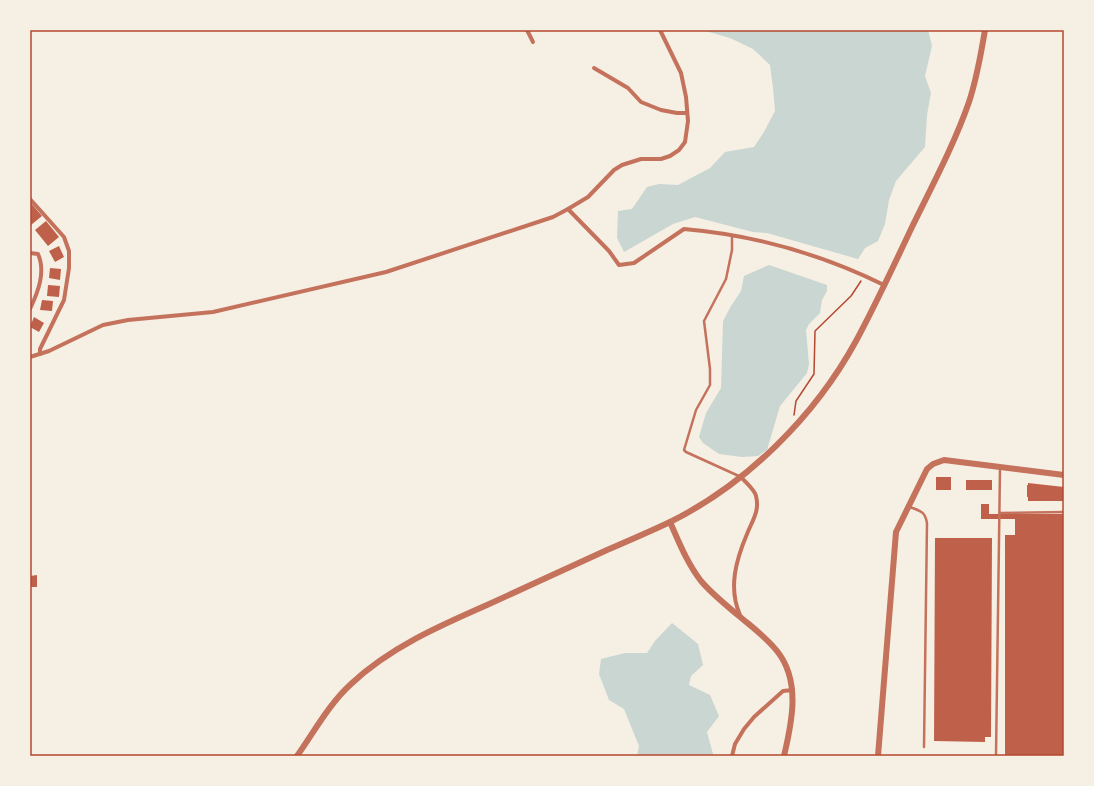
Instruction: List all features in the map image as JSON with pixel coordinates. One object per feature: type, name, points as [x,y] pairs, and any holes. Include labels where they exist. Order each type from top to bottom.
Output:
[{"type":"street","points":[[527,30],[534,42]]},
{"type":"street","points":[[30,357],[53,349],[93,328],[116,322],[214,312],[386,272],[553,217],[588,197],[614,170],[622,165],[641,159],[661,158],[675,154],[685,142],[688,121],[686,97],[681,73],[660,30]]},
{"type":"street","points":[[298,756],[332,705],[349,685],[369,668],[391,653],[464,615],[670,522],[709,500],[741,477],[791,430],[815,403],[836,373],[856,341],[884,285],[954,139],[968,103],[978,71],[985,30]]},
{"type":"street","points":[[594,68],[628,88],[641,102],[661,110],[687,113]]},
{"type":"street","points":[[30,199],[64,237],[68,251],[69,268],[64,300],[40,349],[40,354]]},
{"type":"street","points":[[568,209],[610,251],[620,265],[634,263],[684,229],[712,231],[773,244],[830,262],[884,285]]},
{"type":"street","points":[[30,253],[38,254],[41,262],[41,279],[30,310]]},
{"type":"street","points":[[878,756],[896,532],[927,469],[933,464],[944,460],[1064,475]]},
{"type":"street","points":[[740,617],[733,592],[735,569],[747,534],[757,512],[756,495],[741,477]]},
{"type":"street","points":[[670,522],[688,562],[702,581],[740,617],[765,638],[778,652],[793,690],[791,722],[784,756]]},
{"type":"street","points":[[732,756],[735,744],[744,729],[754,717],[783,691],[793,690]]},
{"type":"lane","points":[[732,235],[732,250],[726,279],[704,321],[710,368],[710,386],[696,410],[684,450],[741,477]]},
{"type":"lane","points":[[996,756],[1000,467]]},
{"type":"lane","points":[[909,506],[926,515],[927,523],[924,746]]},
{"type":"lane","points":[[1000,513],[1064,512]]},
{"type":"path","points":[[794,415],[796,401],[814,374],[815,331],[851,296],[864,276]]},
{"type":"shaded area","points":[[702,30],[928,30],[932,46],[925,76],[931,93],[927,115],[925,147],[896,181],[889,200],[885,224],[878,241],[865,248],[858,259],[767,233],[753,232],[695,217],[673,224],[624,252],[617,238],[618,211],[632,209],[647,187],[659,184],[678,185],[710,168],[725,152],[754,147],[775,111],[770,65],[753,49],[730,38]]},
{"type":"shaded area","points":[[769,265],[827,285],[827,291],[822,300],[820,313],[809,324],[806,330],[809,364],[807,373],[780,406],[767,450],[758,456],[742,457],[719,454],[703,443],[699,437],[706,413],[721,388],[723,321],[741,291],[744,276]]},
{"type":"shaded area","points":[[672,623],[698,644],[703,665],[691,676],[689,685],[710,695],[719,716],[707,732],[713,754],[711,756],[637,756],[639,746],[624,709],[609,700],[599,674],[601,659],[625,653],[647,653],[655,641]]},
{"type":"building","points":[[30,202],[42,216],[31,225],[30,223]]},
{"type":"building","points":[[46,221],[59,237],[48,246],[35,230]]},
{"type":"building","points":[[59,246],[64,257],[55,262],[49,251]]},
{"type":"building","points":[[50,268],[61,269],[60,280],[49,278]]},
{"type":"building","points":[[48,285],[60,286],[59,297],[47,296]]},
{"type":"building","points":[[42,300],[53,301],[52,311],[40,310]]},
{"type":"building","points":[[34,317],[44,323],[39,332],[30,327]]},
{"type":"building","points":[[936,477],[951,477],[951,490],[936,490]]},
{"type":"building","points":[[966,480],[992,480],[992,490],[966,490]]},
{"type":"building","points":[[1028,483],[1064,487],[1064,501],[1028,501]]},
{"type":"building","points":[[981,504],[989,504],[989,514],[1064,514],[1064,756],[1005,756],[1005,535],[1015,535],[1015,519],[981,519]]},
{"type":"building","points":[[935,538],[992,538],[991,737],[985,737],[985,742],[934,741]]},
{"type":"building","points":[[37,575],[37,587],[30,587],[30,576]]}]
